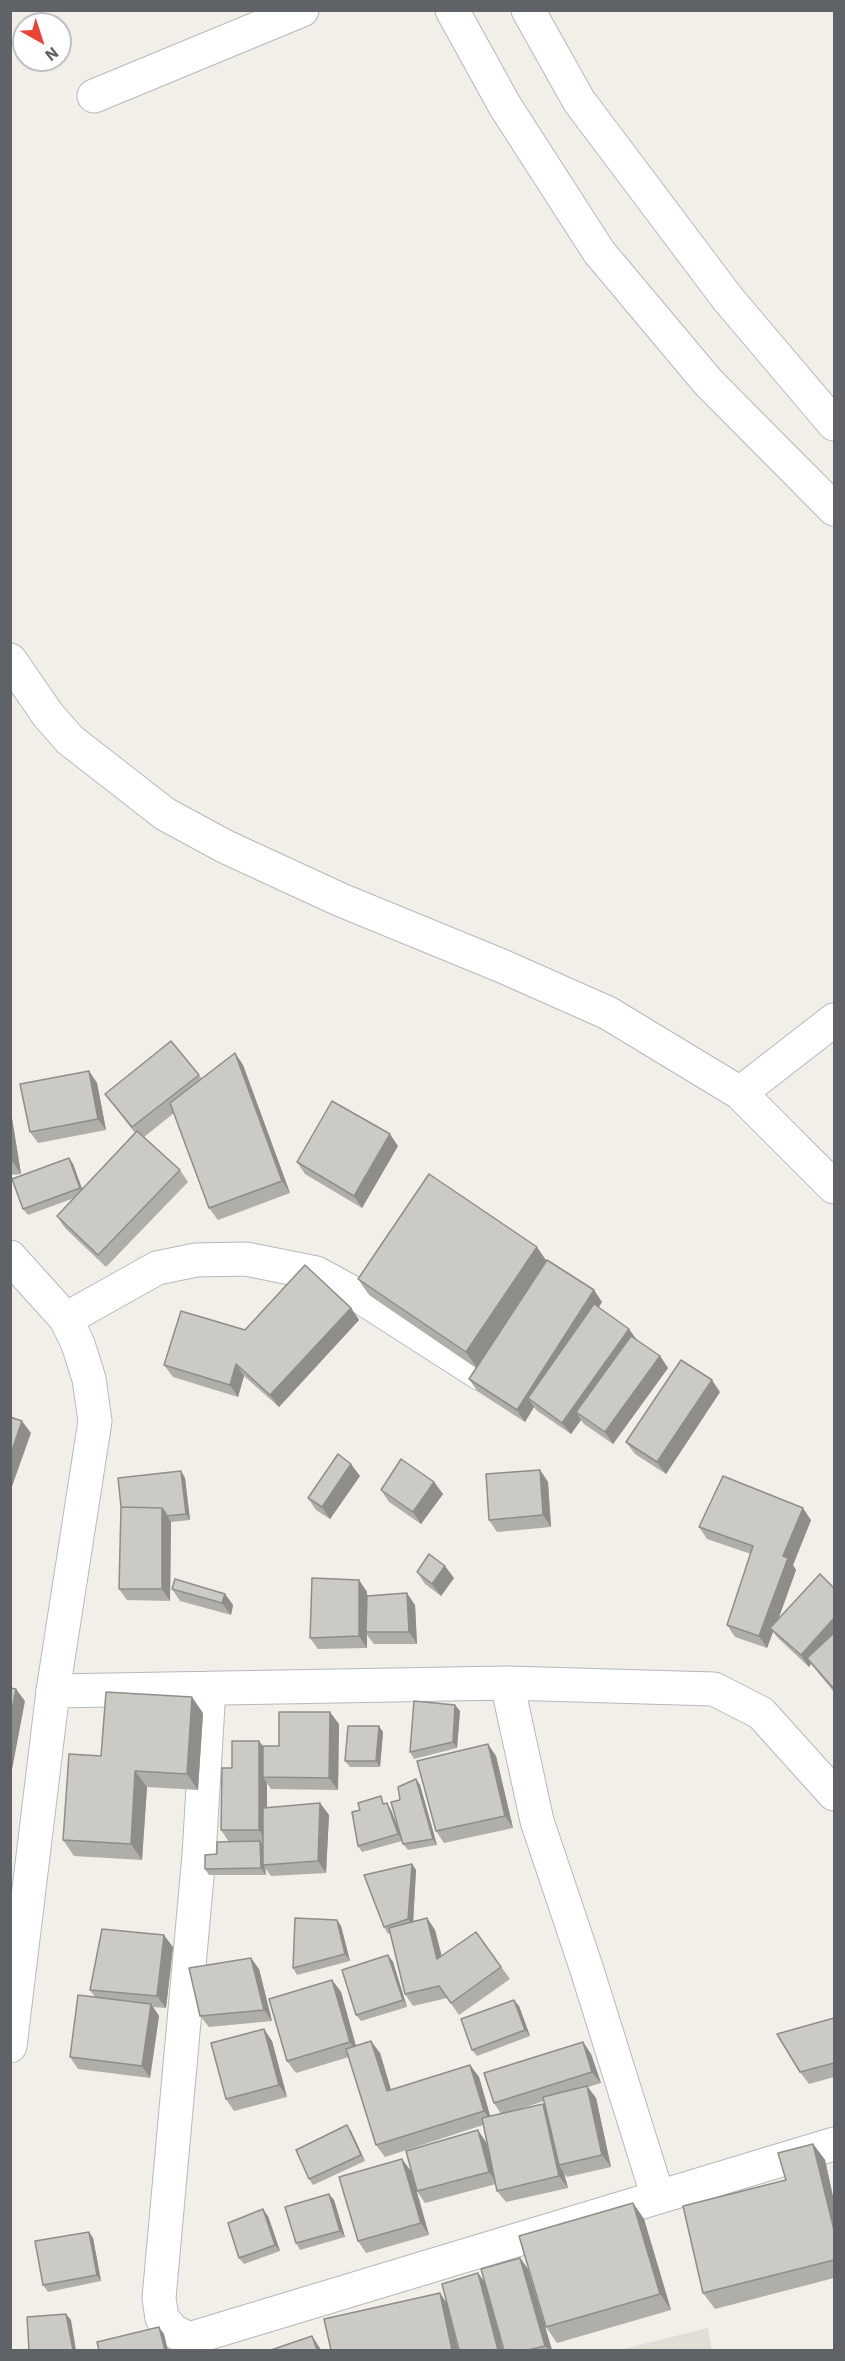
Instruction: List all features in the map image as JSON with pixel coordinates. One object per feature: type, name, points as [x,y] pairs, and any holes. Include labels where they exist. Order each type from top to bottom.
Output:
[{"type":"street","points":[[94,96],[302,10]]},
{"type":"street","points":[[452,10],[505,106],[599,252],[708,382],[834,509]]},
{"type":"street","points":[[528,10],[579,101],[728,299],[834,424]]},
{"type":"street","points":[[10,660],[48,715],[70,740],[165,814],[226,847],[341,900],[502,966],[608,1013],[740,1093],[834,1187]]},
{"type":"street","points":[[740,1093],[834,1020]]},
{"type":"street","points":[[10,1257],[66,1319],[78,1344],[89,1379],[95,1421],[53,1691],[10,2046]]},
{"type":"street","points":[[66,1319],[157,1269],[196,1260],[246,1259],[316,1273],[364,1299],[481,1374]]},
{"type":"street","points":[[53,1691],[507,1683],[714,1689],[761,1713],[834,1794]]},
{"type":"street","points":[[507,1683],[537,1821],[586,1967],[658,2197]]},
{"type":"street","points":[[209,1688],[200,1855],[159,2298],[162,2318],[173,2331],[189,2339],[834,2144]]},
{"type":"shaded area","points":[[708,2328],[712,2350],[619,2350]]},
{"type":"building","points":[[171,1041],[199,1075],[132,1127],[105,1094]]},
{"type":"building","points":[[235,1053],[282,1181],[209,1208],[170,1103]]},
{"type":"building","points":[[89,1071],[98,1119],[30,1132],[20,1084]]},
{"type":"building","points":[[332,1101],[390,1134],[354,1196],[297,1162]]},
{"type":"building","points":[[137,1131],[180,1170],[98,1255],[57,1216]]},
{"type":"building","points":[[10,1146],[13,1162],[10,1162]]},
{"type":"building","points":[[69,1158],[80,1188],[23,1209],[12,1179]]},
{"type":"building","points":[[429,1174],[537,1247],[466,1352],[358,1279]]},
{"type":"building","points":[[547,1260],[594,1290],[517,1410],[469,1379]]},
{"type":"building","points":[[305,1265],[351,1308],[270,1395],[236,1364],[230,1385],[164,1365],[181,1311],[245,1330]]},
{"type":"building","points":[[594,1304],[629,1329],[562,1423],[528,1398]]},
{"type":"building","points":[[631,1336],[660,1356],[605,1432],[576,1412]]},
{"type":"building","points":[[681,1360],[712,1380],[657,1462],[626,1442]]},
{"type":"building","points":[[10,1417],[22,1421],[10,1456]]},
{"type":"building","points":[[338,1454],[351,1464],[322,1507],[308,1498]]},
{"type":"building","points":[[401,1459],[434,1482],[413,1512],[381,1490]]},
{"type":"building","points":[[540,1470],[543,1515],[489,1520],[486,1474]]},
{"type":"building","points":[[181,1471],[186,1514],[166,1516],[162,1508],[121,1507],[118,1478]]},
{"type":"building","points":[[723,1476],[803,1508],[783,1556],[788,1558],[759,1636],[727,1625],[753,1546],[699,1527]]},
{"type":"building","points":[[121,1507],[162,1508],[162,1589],[119,1589]]},
{"type":"building","points":[[429,1554],[445,1566],[432,1584],[417,1572]]},
{"type":"building","points":[[820,1574],[834,1588],[834,1618],[801,1655],[770,1628]]},
{"type":"building","points":[[312,1578],[359,1580],[359,1636],[310,1638]]},
{"type":"building","points":[[175,1579],[225,1594],[222,1603],[172,1589]]},
{"type":"building","points":[[407,1593],[409,1632],[366,1632],[367,1596]]},
{"type":"building","points":[[834,1633],[834,1689],[807,1658]]},
{"type":"building","points":[[10,1688],[16,1689],[10,1720]]},
{"type":"building","points":[[106,1692],[192,1697],[187,1774],[135,1771],[131,1844],[63,1840],[69,1754],[101,1756]]},
{"type":"building","points":[[414,1701],[455,1705],[453,1742],[410,1752]]},
{"type":"building","points":[[279,1712],[330,1712],[329,1778],[263,1777],[263,1746],[279,1746]]},
{"type":"building","points":[[348,1726],[379,1726],[376,1761],[345,1761]]},
{"type":"building","points":[[232,1741],[259,1741],[259,1830],[221,1830],[222,1768],[232,1768]]},
{"type":"building","points":[[488,1744],[505,1816],[436,1831],[417,1761]]},
{"type":"building","points":[[416,1779],[433,1839],[403,1844],[391,1802],[400,1800],[398,1787]]},
{"type":"building","points":[[381,1796],[383,1804],[387,1803],[398,1834],[358,1846],[352,1812],[360,1810],[358,1803]]},
{"type":"building","points":[[320,1803],[318,1861],[263,1865],[263,1808]]},
{"type":"building","points":[[260,1841],[261,1868],[205,1869],[205,1855],[217,1854],[217,1842]]},
{"type":"building","points":[[412,1864],[408,1919],[384,1927],[364,1875]]},
{"type":"building","points":[[295,1918],[337,1920],[345,1954],[293,1968]]},
{"type":"building","points":[[427,1918],[437,1959],[476,1932],[501,1967],[451,2003],[439,1986],[405,1994],[389,1928]]},
{"type":"building","points":[[102,1929],[164,1935],[157,1996],[90,1990]]},
{"type":"building","points":[[388,1955],[403,2000],[356,2015],[342,1970]]},
{"type":"building","points":[[251,1958],[264,2010],[200,2016],[189,1968]]},
{"type":"building","points":[[332,1980],[350,2042],[287,2061],[269,1999]]},
{"type":"building","points":[[78,1995],[151,2004],[142,2066],[70,2057]]},
{"type":"building","points":[[514,2000],[525,2030],[472,2050],[461,2019]]},
{"type":"building","points":[[834,2018],[834,2063],[800,2072],[777,2034]]},
{"type":"building","points":[[264,2029],[279,2085],[226,2099],[211,2043]]},
{"type":"building","points":[[371,2041],[387,2091],[470,2065],[484,2111],[376,2145],[346,2049]]},
{"type":"building","points":[[583,2042],[592,2072],[494,2103],[484,2073]]},
{"type":"building","points":[[587,2086],[602,2155],[559,2165],[543,2097]]},
{"type":"building","points":[[543,2104],[559,2176],[497,2191],[482,2118]]},
{"type":"building","points":[[347,2125],[361,2155],[309,2179],[296,2150]]},
{"type":"building","points":[[478,2130],[489,2172],[417,2191],[406,2151]]},
{"type":"building","points":[[813,2144],[834,2230],[834,2260],[703,2293],[683,2206],[786,2180],[778,2153]]},
{"type":"building","points":[[402,2159],[421,2223],[358,2241],[339,2177]]},
{"type":"building","points":[[329,2194],[340,2231],[296,2243],[285,2207]]},
{"type":"building","points":[[633,2203],[660,2294],[546,2327],[519,2236]]},
{"type":"building","points":[[263,2209],[275,2245],[239,2258],[228,2223]]},
{"type":"building","points":[[89,2232],[97,2275],[43,2285],[35,2241]]},
{"type":"building","points":[[520,2258],[545,2346],[528,2350],[504,2350],[481,2269]]},
{"type":"building","points":[[478,2273],[498,2350],[459,2350],[442,2284]]},
{"type":"building","points":[[440,2293],[452,2350],[331,2350],[324,2319]]},
{"type":"building","points":[[66,2314],[73,2350],[29,2350],[27,2317]]},
{"type":"building","points":[[159,2327],[165,2350],[99,2350],[97,2342]]},
{"type":"building","points":[[312,2336],[317,2350],[271,2350]]}]
